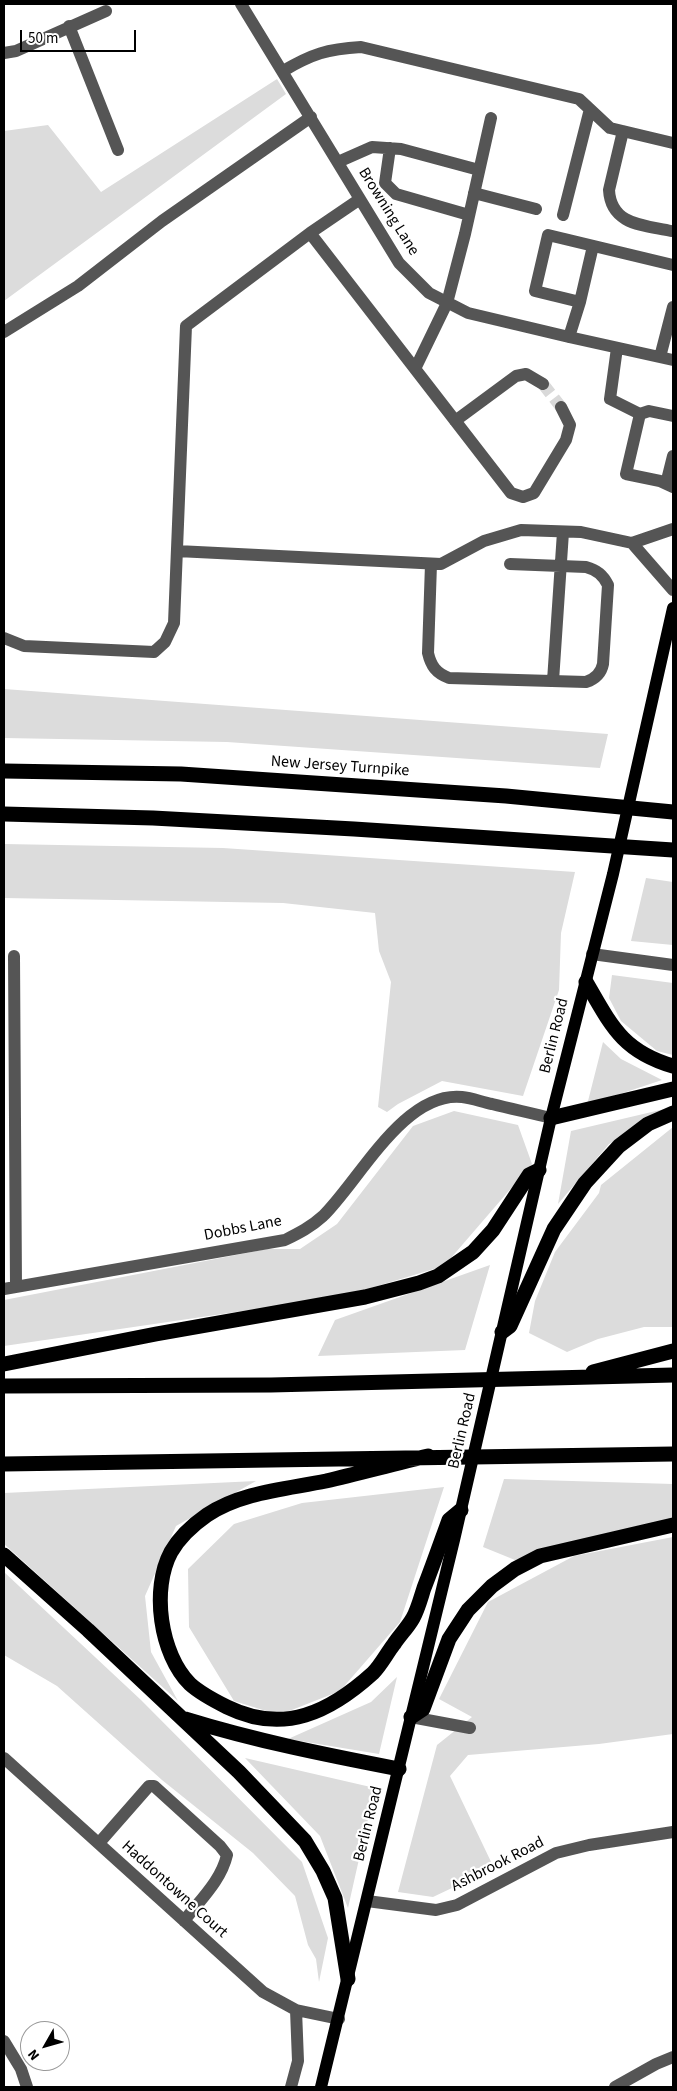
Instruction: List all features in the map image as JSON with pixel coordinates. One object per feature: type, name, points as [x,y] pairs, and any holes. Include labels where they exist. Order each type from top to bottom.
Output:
[{"type":"highway","name":"New Jersey Turnpike","points":[[4,772],[181,774],[506,796],[673,812]]},
{"type":"highway","points":[[4,814],[153,818],[673,850]]},
{"type":"highway","points":[[586,982],[612,1026],[626,1041],[653,1060],[673,1066]]},
{"type":"highway","points":[[551,1118],[673,1089]]},
{"type":"highway","points":[[502,1332],[510,1326],[554,1229],[585,1183],[619,1146],[648,1124],[673,1113]]},
{"type":"highway","points":[[4,1364],[365,1296],[419,1283],[438,1276],[473,1252],[493,1230],[529,1175],[539,1170]]},
{"type":"highway","points":[[567,1379],[673,1350]]},
{"type":"highway","points":[[4,1386],[281,1384],[567,1379],[673,1375]]},
{"type":"highway","points":[[4,1464],[428,1456],[673,1454]]},
{"type":"highway","points":[[428,1456],[327,1481],[261,1494],[228,1504],[207,1515],[184,1535],[171,1552],[163,1573],[160,1599],[162,1628],[174,1662],[190,1684],[212,1700],[239,1713],[268,1720],[295,1718],[316,1713],[330,1705],[374,1672],[414,1617],[449,1520],[461,1510]]},
{"type":"highway","points":[[411,1717],[423,1709],[449,1639],[468,1610],[492,1586],[515,1569],[540,1556],[673,1524]]},
{"type":"highway","points":[[4,1555],[88,1630],[239,1772],[305,1841],[323,1871],[334,1898],[348,1979]]},
{"type":"highway","points":[[181,1718],[290,1748],[399,1768]]},
{"type":"main road","name":"Berlin Road","points":[[321,2087],[461,1510],[551,1118],[613,874],[673,608]]},
{"type":"street","name":"Browning Lane","points":[[241,4],[405,269],[429,293],[468,313],[673,360]]},
{"type":"street","points":[[4,52],[16,51],[106,11]]},
{"type":"street","points":[[69,26],[118,150]]},
{"type":"street","points":[[282,71],[308,56],[334,48],[361,47],[579,98],[610,128],[673,142]]},
{"type":"street","points":[[563,215],[590,109]]},
{"type":"street","points":[[4,332],[78,286],[162,221],[311,117]]},
{"type":"street","points":[[415,369],[447,303],[491,118]]},
{"type":"street","points":[[623,131],[609,190],[610,200],[614,209],[628,221],[671,231]]},
{"type":"street","points":[[338,162],[372,147],[390,148],[401,149],[479,170]]},
{"type":"street","points":[[390,148],[386,183],[396,194],[469,215]]},
{"type":"street","points":[[474,193],[536,209]]},
{"type":"street","points":[[4,638],[24,646],[154,652],[165,642],[174,623],[186,326],[310,233],[360,199]]},
{"type":"street","points":[[310,233],[511,493],[523,497],[534,493],[566,440],[570,424],[561,407]]},
{"type":"street","points":[[580,302],[535,291],[548,235],[673,265]]},
{"type":"street","points":[[569,337],[580,302],[593,246]]},
{"type":"street","points":[[660,357],[673,307]]},
{"type":"street","points":[[617,348],[610,399],[640,414],[649,411],[673,416]]},
{"type":"street","points":[[455,421],[516,376],[526,374],[543,384]]},
{"type":"street","points":[[640,414],[626,474],[670,486],[673,456]]},
{"type":"street","points":[[177,552],[441,564],[484,541],[521,530],[581,532],[632,543],[673,529]]},
{"type":"street","points":[[553,681],[563,532]]},
{"type":"street","points":[[632,543],[673,590]]},
{"type":"street","points":[[431,564],[428,653],[434,669],[449,678],[587,682],[599,674],[603,664],[607,583],[600,574],[593,569],[510,564]]},
{"type":"street","points":[[592,954],[673,965]]},
{"type":"street","points":[[10,1288],[14,956]]},
{"type":"street","name":"Dobbs Lane","points":[[10,1288],[285,1240],[304,1231],[323,1215],[392,1134],[416,1111],[431,1102],[446,1098],[462,1097],[551,1118]]},
{"type":"street","points":[[411,1717],[470,1728]]},
{"type":"street","name":"Haddontowne Court","points":[[4,1758],[263,1992],[296,2010],[339,2019]]},
{"type":"street","points":[[99,1844],[149,1786],[154,1786],[220,1846],[227,1855],[224,1868],[213,1886],[184,1920]]},
{"type":"street","name":"Ashbrook Road","points":[[367,1901],[436,1910],[457,1904],[556,1853],[589,1845],[673,1832]]},
{"type":"street","points":[[291,2087],[298,2061],[296,2010]]},
{"type":"street","points":[[4,2041],[21,2069],[27,2087]]},
{"type":"street","points":[[615,2087],[656,2064],[673,2057]]},
{"type":"shaded area","points":[[277,79],[286,94],[4,301],[4,131],[48,125],[101,192]]},
{"type":"shaded area","points":[[4,689],[608,734],[600,768],[227,742],[4,738]]},
{"type":"shaded area","points":[[4,844],[223,848],[575,872],[561,933],[559,990],[523,1096],[442,1081],[398,1104],[387,1112],[378,1107],[391,982],[379,951],[375,913],[283,903],[4,898]]},
{"type":"shaded area","points":[[646,878],[673,882],[673,945],[631,941]]},
{"type":"shaded area","points":[[612,975],[673,983],[673,1055],[657,1051],[621,1021],[609,998]]},
{"type":"shaded area","points":[[603,1042],[621,1059],[662,1080],[587,1105]]},
{"type":"shaded area","points":[[673,1107],[609,1144],[558,1204],[571,1131]]},
{"type":"shaded area","points":[[454,1111],[518,1125],[532,1164],[444,1266],[364,1290],[270,1307],[4,1346],[4,1300],[267,1249],[300,1249],[337,1224],[413,1126]]},
{"type":"shaded area","points":[[673,1127],[673,1327],[644,1327],[598,1339],[567,1352],[529,1333],[535,1301],[555,1252],[599,1193],[601,1185]]},
{"type":"shaded area","points":[[490,1265],[465,1350],[318,1356],[335,1320]]},
{"type":"shaded area","points":[[504,1479],[673,1484],[673,1519],[515,1560],[483,1547]]},
{"type":"shaded area","points":[[256,1481],[176,1526],[145,1596],[151,1652],[178,1701],[4,1544],[4,1493]]},
{"type":"shaded area","points":[[444,1487],[400,1622],[340,1691],[279,1715],[234,1701],[189,1627],[188,1569],[234,1524],[302,1503]]},
{"type":"shaded area","points":[[673,1537],[673,1734],[599,1744],[468,1755],[450,1776],[494,1868],[433,1897],[398,1892],[437,1745],[472,1717],[439,1699],[488,1602],[574,1556]]},
{"type":"shaded area","points":[[4,1572],[141,1700],[302,1862],[328,1938],[319,1982],[316,1959],[308,1945],[295,1896],[253,1853],[162,1780],[57,1686],[4,1655]]},
{"type":"shaded area","points":[[397,1677],[379,1754],[288,1739],[371,1702]]},
{"type":"shaded area","points":[[245,1758],[375,1788],[348,1908],[320,1836]]},
{"type":"tunnel","points":[[543,384],[561,407]]}]
